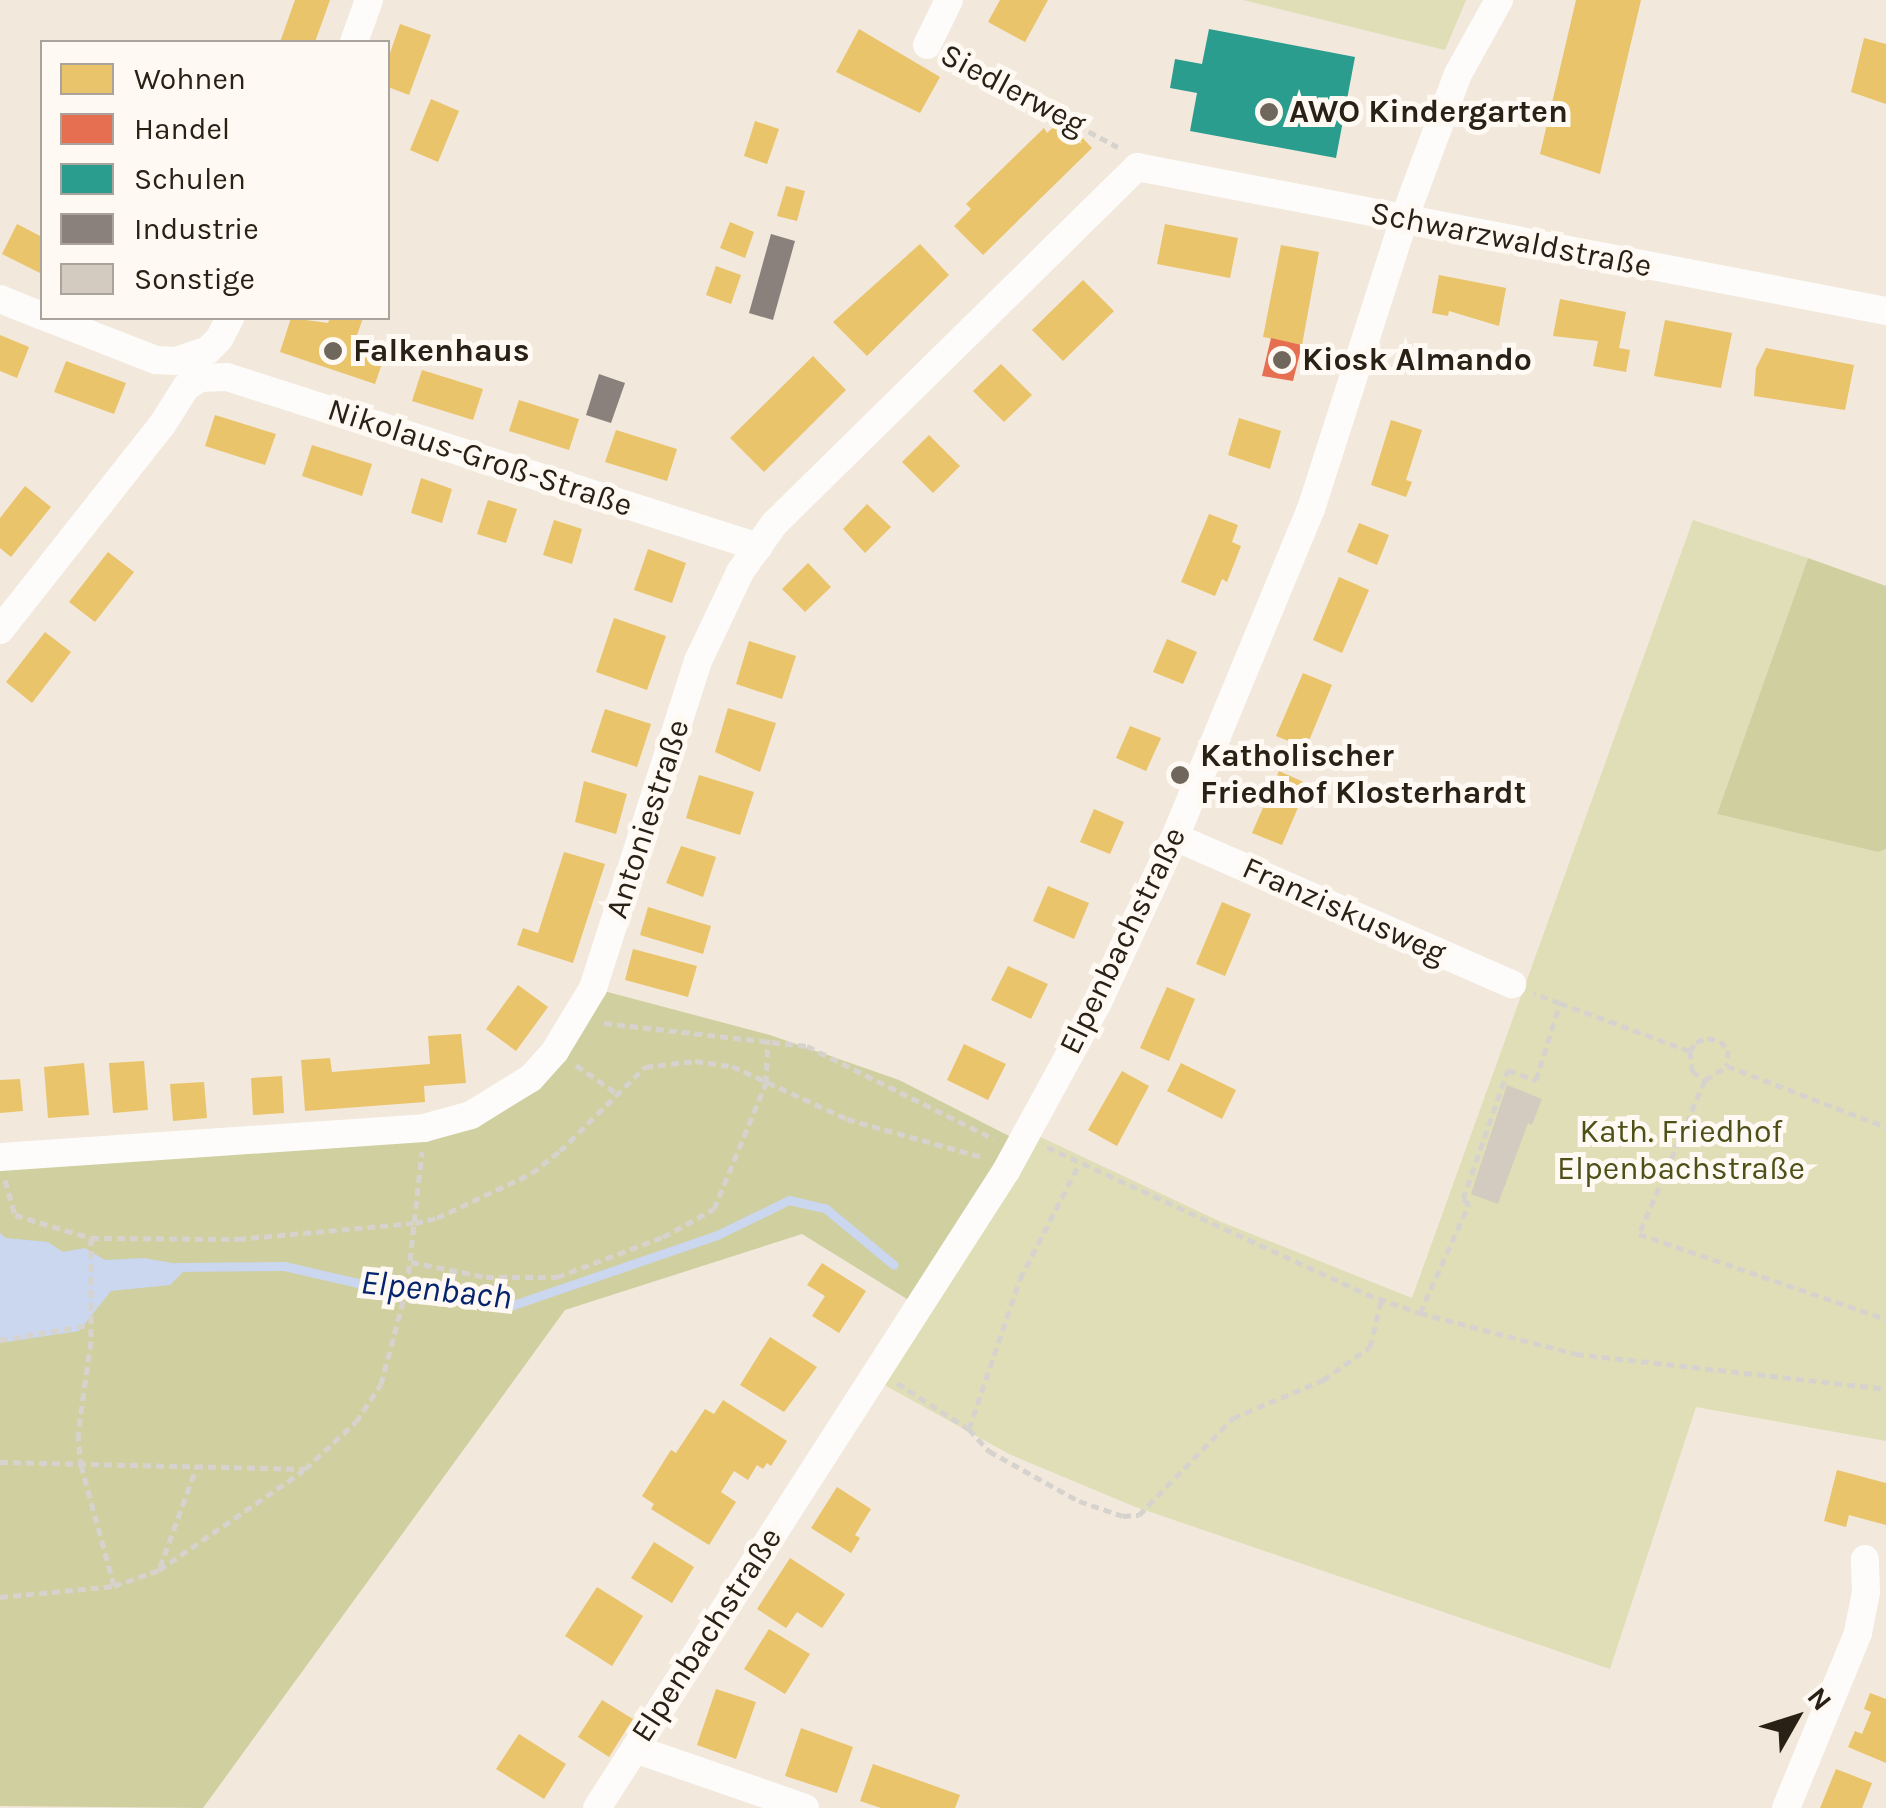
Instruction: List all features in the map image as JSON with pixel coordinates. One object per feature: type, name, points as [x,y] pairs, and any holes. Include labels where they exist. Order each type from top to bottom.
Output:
[{"type":"street","points":[[355,40],[368,0]]},
{"type":"street","name":"Siedlerweg","points":[[927,45],[949,0]]},
{"type":"street","name":"Elpenbachstraße","points":[[597,1808],[1016,1153],[1098,1002],[1175,837],[1310,509],[1404,220],[1458,74],[1499,0]]},
{"type":"street","name":"Schwarzwaldstraße","points":[[1137,168],[1886,311]]},
{"type":"street","name":"Antoniestraße","points":[[1,1157],[424,1128],[490,1106],[530,1078],[576,1020],[593,988],[713,622],[758,547],[774,524],[1137,168]]},
{"type":"street","name":"Nikolaus-Groß-Straße","points":[[0,299],[40,314]]},
{"type":"street","name":"Nikolaus-Groß-Straße","points":[[55,320],[156,360],[196,368],[758,547]]},
{"type":"street","points":[[0,630],[162,424],[229,320]]},
{"type":"street","name":"Franziskusweg","points":[[1175,837],[1512,984]]},
{"type":"street","points":[[1786,1808],[1858,1633],[1866,1592],[1866,1559]]},
{"type":"street","points":[[634,1749],[805,1808]]},
{"type":"path","name":"Siedlerweg","points":[[927,45],[1114,143],[1137,168]]},
{"type":"path","points":[[1512,984],[1690,1051]]},
{"type":"path","points":[[1420,1313],[1468,1204],[1463,1199],[1508,1070],[1536,1080],[1560,1003]]},
{"type":"path","points":[[576,1020],[806,1046],[860,1069],[1016,1153]]},
{"type":"path","points":[[1705,1080],[1692,1071],[1690,1051],[1696,1042],[1707,1038],[1720,1040],[1728,1050],[1728,1066]]},
{"type":"path","points":[[411,1262],[486,1277],[558,1277],[663,1237],[714,1209],[766,1083],[768,1040]]},
{"type":"path","points":[[555,1050],[619,1094]]},
{"type":"path","points":[[1,1157],[15,1215],[91,1238],[238,1238],[415,1223],[437,1218],[532,1173],[645,1067],[670,1061],[732,1066],[812,1107],[978,1156],[1016,1153],[1079,1164],[1381,1300],[1420,1313],[1576,1354],[1886,1388]]},
{"type":"path","points":[[1728,1066],[1705,1080],[1638,1234],[1886,1319]]},
{"type":"path","points":[[1728,1066],[1886,1128]]},
{"type":"path","points":[[0,1596],[114,1586],[159,1570],[305,1469],[371,1404],[388,1362],[407,1286],[424,1128]]},
{"type":"path","points":[[969,1429],[1020,1279],[1079,1164]]},
{"type":"path","points":[[91,1238],[91,1340],[78,1433],[81,1465],[114,1586]]},
{"type":"path","points":[[879,1370],[969,1429],[989,1451],[1079,1501],[1123,1516],[1139,1515],[1233,1418],[1323,1380],[1370,1347],[1381,1300]]},
{"type":"path","points":[[0,1340],[89,1325]]},
{"type":"path","points":[[0,1462],[305,1469]]},
{"type":"path","points":[[159,1570],[197,1466]]},
{"type":"green space","points":[[1243,0],[1466,0],[1445,50]]},
{"type":"green space","name":"Kath. Friedhof Elpenbachstraße","points":[[1693,520],[1808,558],[1717,814],[1878,852],[1886,849],[1886,1441],[1696,1407],[1610,1669],[1133,1506],[1009,1454],[879,1382],[1032,1133],[1219,1221],[1412,1298]]},
{"type":"green space","points":[[1808,558],[1886,586],[1886,849],[1878,852],[1717,814]]},
{"type":"green space","points":[[600,990],[770,1035],[899,1080],[1017,1140],[915,1304],[802,1234],[565,1310],[203,1808],[0,1806],[0,1166],[476,1119]]},
{"type":"water","points":[[0,1233],[6,1238],[48,1242],[63,1252],[85,1248],[105,1260],[144,1258],[189,1266],[170,1285],[111,1291],[79,1331],[0,1343]]},
{"type":"building: Wohnen","points":[[295,0],[330,0],[316,40],[281,40]]},
{"type":"building: Wohnen","points":[[1000,0],[1048,0],[1025,42],[988,22]]},
{"type":"building: Wohnen","points":[[1576,0],[1641,0],[1600,174],[1540,154]]},
{"type":"building: Wohnen","points":[[400,24],[431,35],[409,95],[390,88],[390,53]]},
{"type":"building: Wohnen","points":[[859,29],[940,77],[920,113],[836,72]]},
{"type":"building: Wohnen","points":[[1864,38],[1886,44],[1886,104],[1851,92]]},
{"type":"building: Wohnen","points":[[431,99],[459,111],[438,162],[410,150]]},
{"type":"building: Wohnen","points":[[755,121],[779,129],[767,164],[744,156]]},
{"type":"building: Wohnen","points":[[1057,124],[1072,139],[1078,133],[1092,148],[983,255],[954,226],[971,209],[966,204],[1044,128],[1047,133]]},
{"type":"building: Wohnen","points":[[786,186],[805,191],[797,221],[777,216]]},
{"type":"building: Wohnen","points":[[730,222],[754,232],[745,258],[720,248]]},
{"type":"building: Wohnen","points":[[17,224],[40,236],[40,273],[2,254]]},
{"type":"building: Wohnen","points":[[1165,224],[1238,238],[1230,278],[1157,264]]},
{"type":"building: Wohnen","points":[[920,244],[949,275],[867,356],[833,322]]},
{"type":"building: Wohnen","points":[[1281,245],[1319,252],[1302,345],[1263,337]]},
{"type":"building: Wohnen","points":[[716,266],[741,275],[731,304],[706,295]]},
{"type":"building: Wohnen","points":[[1439,275],[1506,288],[1499,326],[1449,311],[1448,316],[1432,313]]},
{"type":"building: Wohnen","points":[[1083,280],[1114,311],[1063,361],[1032,330]]},
{"type":"building: Wohnen","points":[[1560,299],[1626,312],[1619,348],[1630,350],[1626,372],[1593,366],[1598,341],[1553,336]]},
{"type":"building: Wohnen","name":"Falkenhaus","points":[[290,320],[362,320],[356,338],[387,349],[375,384],[280,352]]},
{"type":"building: Wohnen","points":[[1665,320],[1732,333],[1721,388],[1654,376]]},
{"type":"building: Wohnen","points":[[0,335],[29,347],[17,378],[0,371]]},
{"type":"building: Wohnen","points":[[1766,348],[1854,365],[1845,410],[1754,396],[1756,368]]},
{"type":"building: Wohnen","points":[[813,356],[846,390],[764,472],[730,438]]},
{"type":"building: Wohnen","points":[[66,361],[126,383],[114,414],[54,392]]},
{"type":"building: Wohnen","points":[[1001,364],[1032,395],[1004,422],[973,391]]},
{"type":"building: Wohnen","points":[[422,370],[483,389],[473,420],[412,401]]},
{"type":"building: Wohnen","points":[[519,400],[579,419],[569,450],[509,431]]},
{"type":"building: Wohnen","points":[[215,415],[276,434],[265,465],[205,446]]},
{"type":"building: Wohnen","points":[[1239,418],[1281,431],[1270,469],[1228,455]]},
{"type":"building: Wohnen","points":[[1391,420],[1422,430],[1406,480],[1412,482],[1406,497],[1371,485]]},
{"type":"building: Wohnen","points":[[616,430],[677,449],[667,481],[605,462]]},
{"type":"building: Wohnen","points":[[929,435],[960,466],[933,493],[902,462]]},
{"type":"building: Wohnen","points":[[312,445],[372,464],[362,496],[302,476]]},
{"type":"building: Wohnen","points":[[421,478],[452,489],[442,523],[411,513]]},
{"type":"building: Wohnen","points":[[25,486],[51,507],[11,557],[0,548],[0,518]]},
{"type":"building: Wohnen","points":[[488,500],[517,509],[506,543],[477,534]]},
{"type":"building: Wohnen","points":[[867,504],[891,527],[865,553],[843,529]]},
{"type":"building: Wohnen","points":[[1209,514],[1238,525],[1232,542],[1241,546],[1227,582],[1222,579],[1215,596],[1181,582]]},
{"type":"building: Wohnen","points":[[554,520],[582,529],[572,564],[543,555]]},
{"type":"building: Wohnen","points":[[1359,523],[1389,535],[1377,565],[1347,552]]},
{"type":"building: Wohnen","points":[[648,549],[686,563],[672,603],[634,590]]},
{"type":"building: Wohnen","points":[[108,552],[134,572],[95,622],[69,602]]},
{"type":"building: Wohnen","points":[[808,563],[831,587],[805,612],[782,589]]},
{"type":"building: Wohnen","points":[[1339,577],[1369,590],[1342,653],[1313,640]]},
{"type":"building: Wohnen","points":[[614,618],[666,636],[647,690],[596,672]]},
{"type":"building: Wohnen","points":[[45,632],[71,652],[32,703],[6,682]]},
{"type":"building: Wohnen","points":[[1167,639],[1197,652],[1183,684],[1153,672]]},
{"type":"building: Wohnen","points":[[749,641],[796,656],[782,699],[736,684]]},
{"type":"building: Wohnen","points":[[1303,673],[1332,685],[1306,748],[1276,736]]},
{"type":"building: Wohnen","points":[[728,708],[776,723],[760,772],[715,752]]},
{"type":"building: Wohnen","points":[[605,709],[651,724],[637,767],[591,752]]},
{"type":"building: Wohnen","points":[[1130,726],[1161,738],[1146,771],[1116,758]]},
{"type":"building: Wohnen","points":[[1279,771],[1308,784],[1282,845],[1252,833]]},
{"type":"building: Wohnen","points":[[699,775],[754,792],[740,835],[686,818]]},
{"type":"building: Wohnen","points":[[584,781],[627,794],[616,834],[575,822]]},
{"type":"building: Wohnen","points":[[1094,809],[1124,822],[1110,854],[1080,842]]},
{"type":"building: Wohnen","points":[[681,846],[716,857],[703,897],[666,883]]},
{"type":"building: Wohnen","points":[[564,852],[605,864],[573,963],[517,945],[523,928],[538,933]]},
{"type":"building: Wohnen","points":[[1048,886],[1089,903],[1074,939],[1033,921]]},
{"type":"building: Wohnen","points":[[1222,902],[1251,914],[1225,976],[1196,964]]},
{"type":"building: Wohnen","points":[[648,907],[711,926],[703,954],[640,935]]},
{"type":"building: Wohnen","points":[[633,949],[697,966],[688,997],[625,980]]},
{"type":"building: Wohnen","points":[[1008,966],[1048,984],[1031,1019],[991,1000]]},
{"type":"building: Wohnen","points":[[518,985],[548,1007],[516,1051],[486,1029]]},
{"type":"building: Wohnen","points":[[1167,987],[1195,999],[1169,1061],[1140,1048]]},
{"type":"building: Wohnen","points":[[461,1034],[466,1083],[424,1086],[425,1102],[305,1111],[301,1060],[330,1058],[332,1072],[430,1064],[428,1036]]},
{"type":"building: Wohnen","points":[[964,1044],[1006,1064],[988,1100],[947,1080]]},
{"type":"building: Wohnen","points":[[144,1061],[148,1110],[113,1113],[109,1063]]},
{"type":"building: Wohnen","points":[[84,1063],[89,1115],[48,1118],[44,1067]]},
{"type":"building: Wohnen","points":[[1181,1063],[1236,1090],[1222,1119],[1167,1091]]},
{"type":"building: Wohnen","points":[[1122,1071],[1149,1086],[1117,1146],[1088,1130]]},
{"type":"building: Wohnen","points":[[282,1076],[284,1113],[253,1115],[251,1078]]},
{"type":"building: Wohnen","points":[[20,1079],[23,1111],[0,1113],[0,1080]]},
{"type":"building: Wohnen","points":[[204,1082],[207,1118],[173,1121],[170,1084]]},
{"type":"building: Wohnen","points":[[822,1263],[866,1291],[839,1333],[812,1316],[825,1296],[807,1285]]},
{"type":"building: Wohnen","points":[[770,1337],[817,1367],[784,1412],[740,1385]]},
{"type":"building: Wohnen","points":[[723,1400],[787,1441],[771,1466],[767,1463],[763,1469],[757,1465],[748,1480],[734,1471],[721,1492],[736,1502],[709,1545],[651,1509],[654,1504],[642,1496],[671,1450],[676,1453],[705,1409],[714,1414]]},
{"type":"building: Wohnen","points":[[1837,1470],[1886,1483],[1886,1525],[1849,1515],[1846,1527],[1824,1521]]},
{"type":"building: Wohnen","points":[[837,1487],[871,1509],[855,1535],[860,1538],[851,1553],[811,1528]]},
{"type":"building: Wohnen","points":[[654,1542],[694,1567],[672,1603],[631,1578]]},
{"type":"building: Wohnen","points":[[790,1558],[845,1594],[822,1628],[797,1612],[786,1628],[757,1609]]},
{"type":"building: Wohnen","points":[[597,1587],[643,1616],[612,1666],[565,1636]]},
{"type":"building: Wohnen","points":[[769,1629],[810,1654],[785,1694],[744,1669]]},
{"type":"building: Wohnen","points":[[716,1689],[756,1702],[736,1759],[697,1745]]},
{"type":"building: Wohnen","points":[[1870,1693],[1886,1699],[1886,1763],[1848,1747],[1855,1731],[1862,1734],[1871,1712],[1864,1709]]},
{"type":"building: Wohnen","points":[[602,1700],[633,1719],[609,1757],[578,1737]]},
{"type":"building: Wohnen","points":[[801,1728],[853,1747],[837,1793],[785,1776]]},
{"type":"building: Wohnen","points":[[519,1734],[566,1764],[544,1799],[496,1769]]},
{"type":"building: Wohnen","points":[[873,1764],[960,1795],[955,1808],[881,1808],[860,1801]]},
{"type":"building: Wohnen","points":[[1836,1769],[1872,1783],[1862,1808],[1820,1808]]},
{"type":"building: Handel","name":"Kiosk Almando","points":[[1271,338],[1302,345],[1293,381],[1262,376]]},
{"type":"building: Schulen","name":"AWO Kindergarten","points":[[1209,29],[1355,57],[1336,158],[1190,131],[1197,93],[1170,88],[1175,59],[1202,64]]},
{"type":"building: Industrie","points":[[771,234],[795,241],[773,320],[749,313]]},
{"type":"building: Industrie","points":[[599,374],[625,383],[611,423],[586,415]]},
{"type":"building: Sonstige","points":[[1507,1085],[1542,1099],[1532,1125],[1528,1123],[1498,1204],[1471,1194]]},
{"type":"waterway","name":"Elpenbach","points":[[177,1267],[284,1266],[393,1291],[513,1305],[717,1235],[789,1200],[825,1208],[894,1265]]},
{"type":"place","name":"AWO Kindergarten","points":[[1269,112]]},
{"type":"place","name":"Falkenhaus","points":[[333,351]]},
{"type":"place","name":"Kiosk Almando","points":[[1282,360]]},
{"type":"place","name":"Katholischer Friedhof Klosterhardt","points":[[1180,775]]}]
